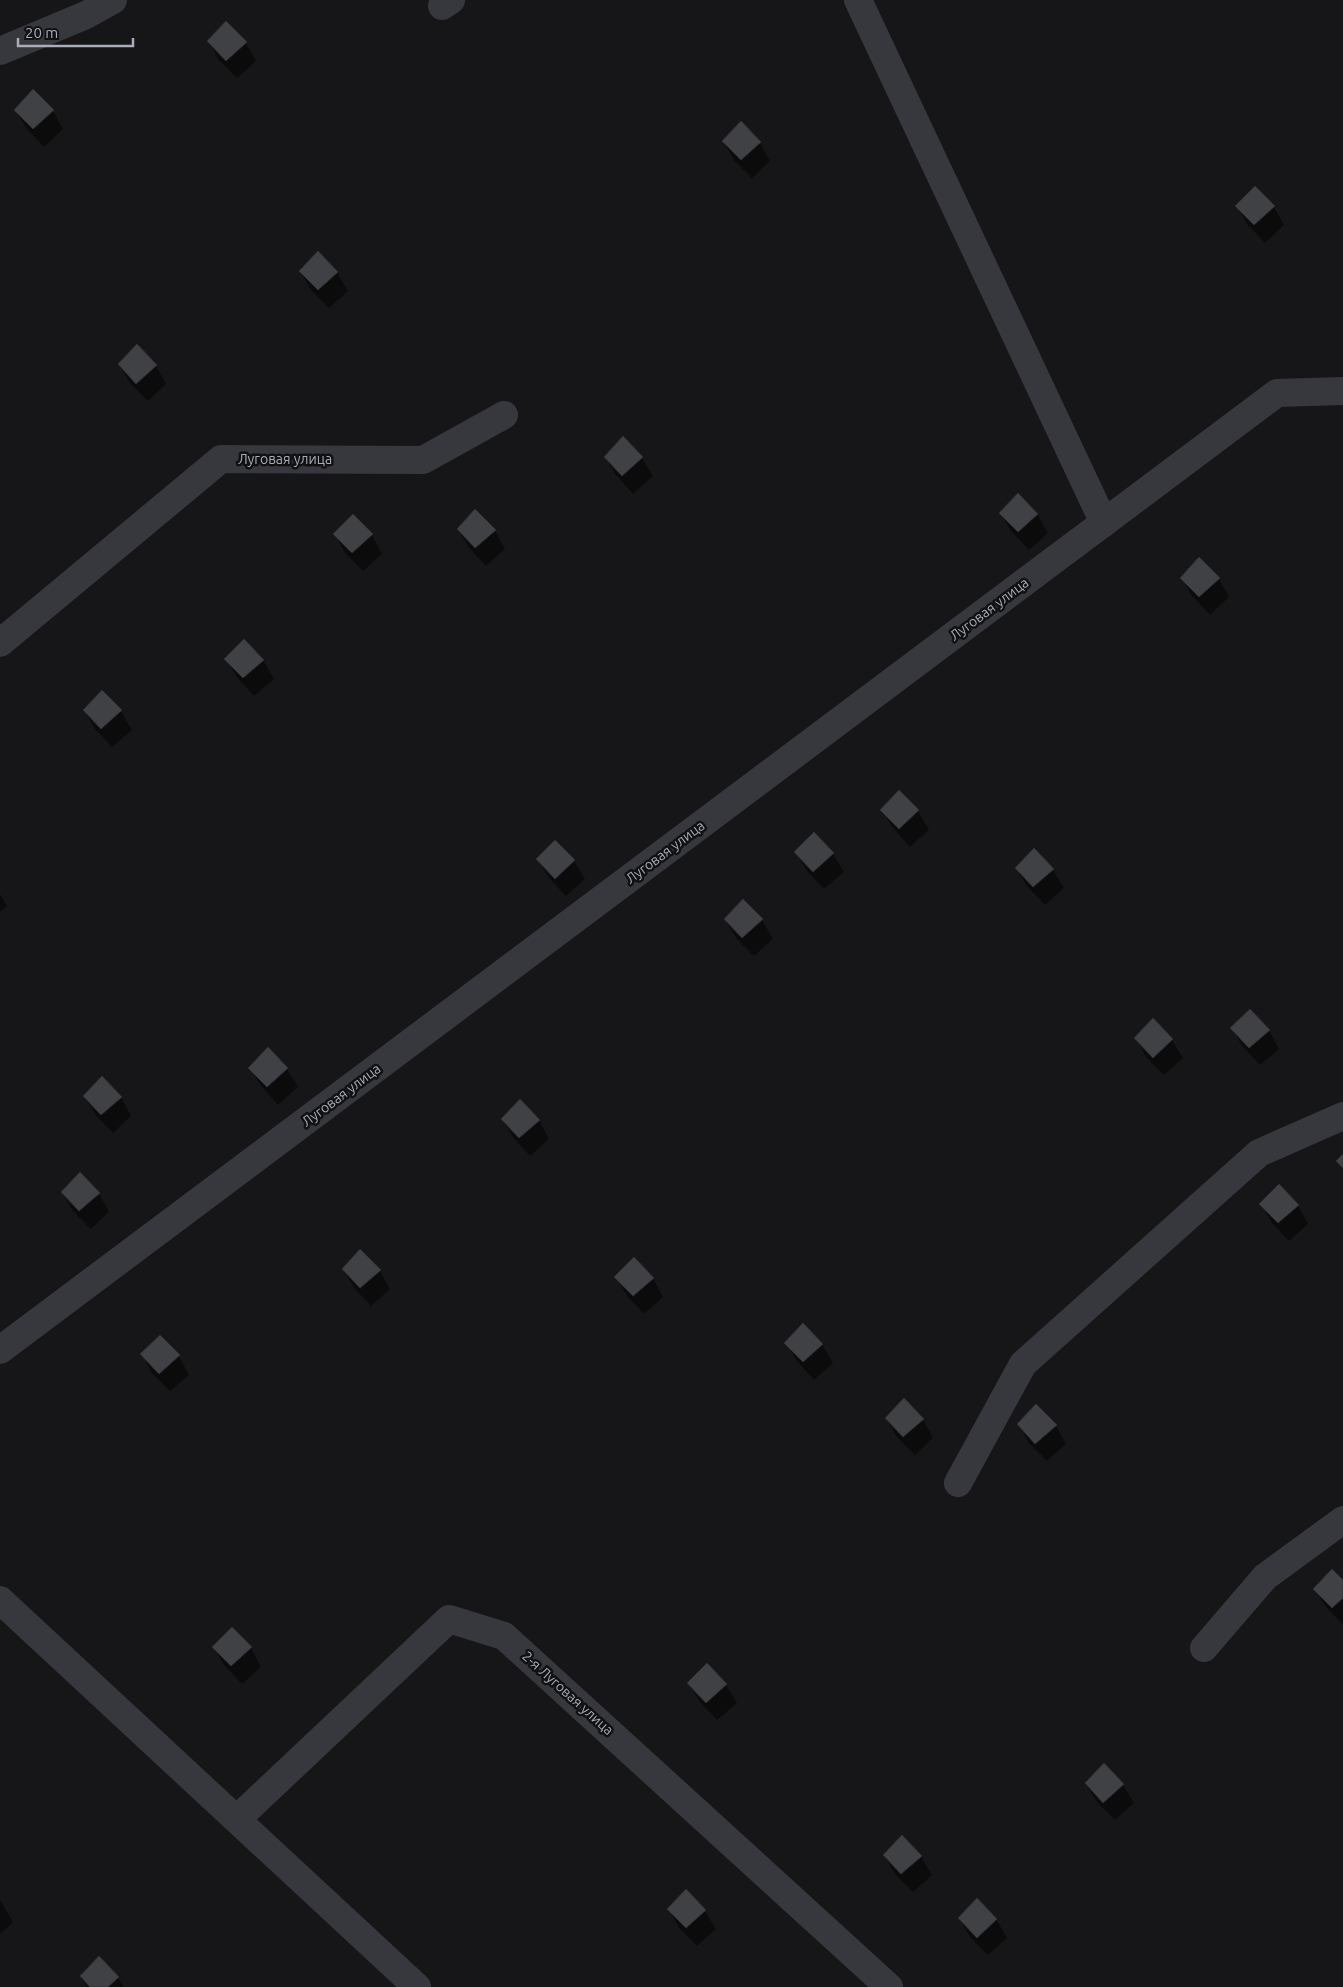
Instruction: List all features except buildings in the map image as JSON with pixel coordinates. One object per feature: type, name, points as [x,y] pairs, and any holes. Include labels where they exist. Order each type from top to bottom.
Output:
[{"type":"street","points":[[0,52],[86,15],[113,0]]},
{"type":"street","points":[[858,0],[1104,523]]},
{"type":"street","name":"Луговая улица","points":[[0,1350],[1277,393],[1343,391]]},
{"type":"street","name":"Луговая улица","points":[[0,642],[221,459],[423,460],[504,415]]},
{"type":"street","points":[[958,1483],[1023,1364],[1260,1154],[1343,1116]]},
{"type":"street","points":[[1204,1648],[1265,1577],[1343,1520]]},
{"type":"street","points":[[0,1600],[417,1987]]},
{"type":"street","name":"2-я Луговая улица","points":[[237,1819],[449,1619],[504,1636],[890,1987]]}]
